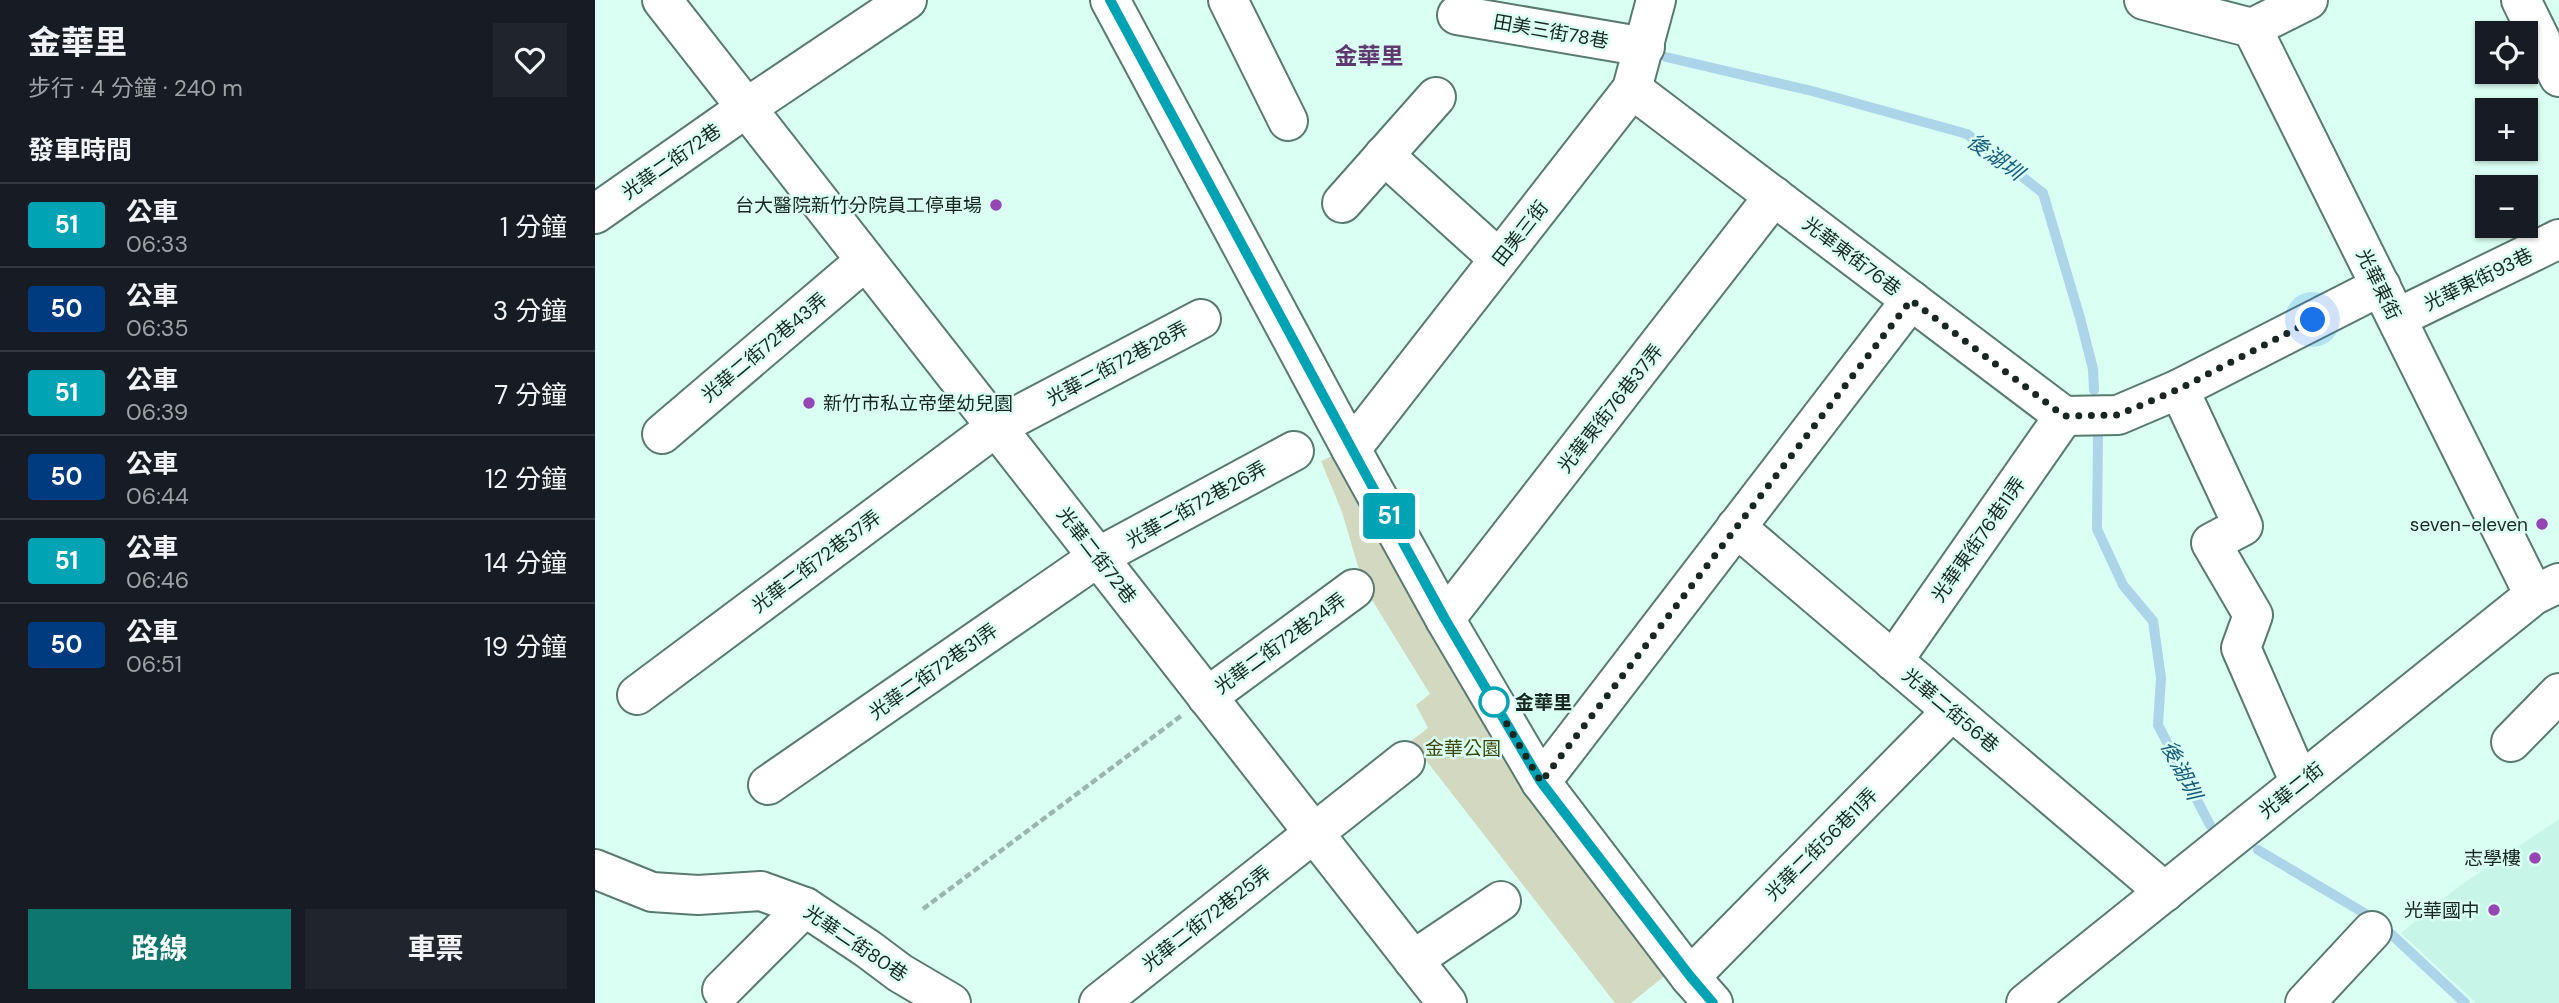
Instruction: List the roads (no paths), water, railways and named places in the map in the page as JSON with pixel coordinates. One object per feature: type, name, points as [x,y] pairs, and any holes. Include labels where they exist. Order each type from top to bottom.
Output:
[{"type":"street","name":"光華二街72巷","points":[[661,0],[1447,1003]]},
{"type":"street","points":[[746,108],[907,0]]},
{"type":"street","points":[[1110,0],[1445,619],[1541,782],[1702,990]]},
{"type":"street","points":[[1228,0],[1288,121]]},
{"type":"street","name":"田美三街","points":[[1352,449],[1632,89],[1656,0]]},
{"type":"street","points":[[2144,0],[2252,28],[2308,0]]},
{"type":"street","points":[[2521,0],[2559,78]]},
{"type":"street","name":"田美三街78巷","points":[[1457,15],[1645,47]]},
{"type":"street","name":"光華東街","points":[[2252,28],[2389,302],[2551,592]]},
{"type":"street","name":"光華東街76巷","points":[[1632,89],[2064,416]]},
{"type":"street","points":[[1342,203],[1436,97]]},
{"type":"street","name":"光華二街72巷","points":[[595,214],[746,108]]},
{"type":"street","points":[[1384,155],[1499,259]]},
{"type":"street","name":"光華東街76巷37弄","points":[[1445,619],[1774,196]]},
{"type":"street","name":"光華東街93巷","points":[[2389,302],[2559,239]]},
{"type":"street","name":"光華二街72巷43弄","points":[[662,434],[865,261]]},
{"type":"street","points":[[1541,782],[1911,300]]},
{"type":"street","points":[[2064,416],[2118,415],[2389,302]]},
{"type":"street","name":"光華二街72巷28弄","points":[[996,427],[1201,318]]},
{"type":"street","points":[[2179,389],[2243,526],[2211,542],[2253,615],[2241,648],[2300,783]]},
{"type":"street","name":"光華東街76巷11弄","points":[[1893,661],[2064,416]]},
{"type":"street","name":"光華二街72巷37弄","points":[[637,695],[996,427]]},
{"type":"street","name":"光華二街72巷26弄","points":[[1098,557],[1293,451]]},
{"type":"street","name":"光華二街56巷","points":[[1737,527],[2165,892]]},
{"type":"street","name":"光華二街72巷31弄","points":[[768,785],[1098,557]]},
{"type":"street","name":"光華二街72巷24弄","points":[[1207,697],[1354,589]]},
{"type":"street","name":"光華二街","points":[[2026,1003],[2300,783],[2551,592]]},
{"type":"street","points":[[2511,743],[2559,693]]},
{"type":"street","name":"光華二街56巷11弄","points":[[1702,990],[1952,711]]},
{"type":"street","name":"光華二街72巷25弄","points":[[1099,1003],[1405,761]]},
{"type":"street","name":"光華二街80巷","points":[[595,869],[652,892],[698,895],[761,891],[806,908],[868,948],[900,973],[951,1003]]},
{"type":"street","points":[[1413,960],[1501,901]]},
{"type":"street","points":[[722,990],[806,908]]},
{"type":"street","points":[[2305,1003],[2372,931]]},
{"type":"waterway","name":"後湖圳","points":[[1666,57],[1812,91],[1967,134],[2043,193],[2080,318],[2093,369],[2094,390]]},
{"type":"waterway","name":"後湖圳","points":[[2098,436],[2097,529],[2123,585],[2153,621],[2161,678],[2158,725],[2210,825]]},
{"type":"waterway","name":"後湖圳","points":[[2258,850],[2376,920],[2465,1003]]},
{"type":"place","name":"台大醫院新竹分院員工停車場","points":[[996,205]]},
{"type":"place","name":"新竹市私立帝堡幼兒園","points":[[809,403]]},
{"type":"place","name":"seven-eleven","points":[[2542,524]]},
{"type":"place","name":"金華里","points":[[1494,702]]},
{"type":"place","name":"志學樓","points":[[2535,858]]},
{"type":"place","name":"光華國中","points":[[2494,910]]},
{"type":"district","name":"金華里","points":[[1369,56]]},
{"type":"park label","name":"金華公園","points":[[1463,748]]}]
